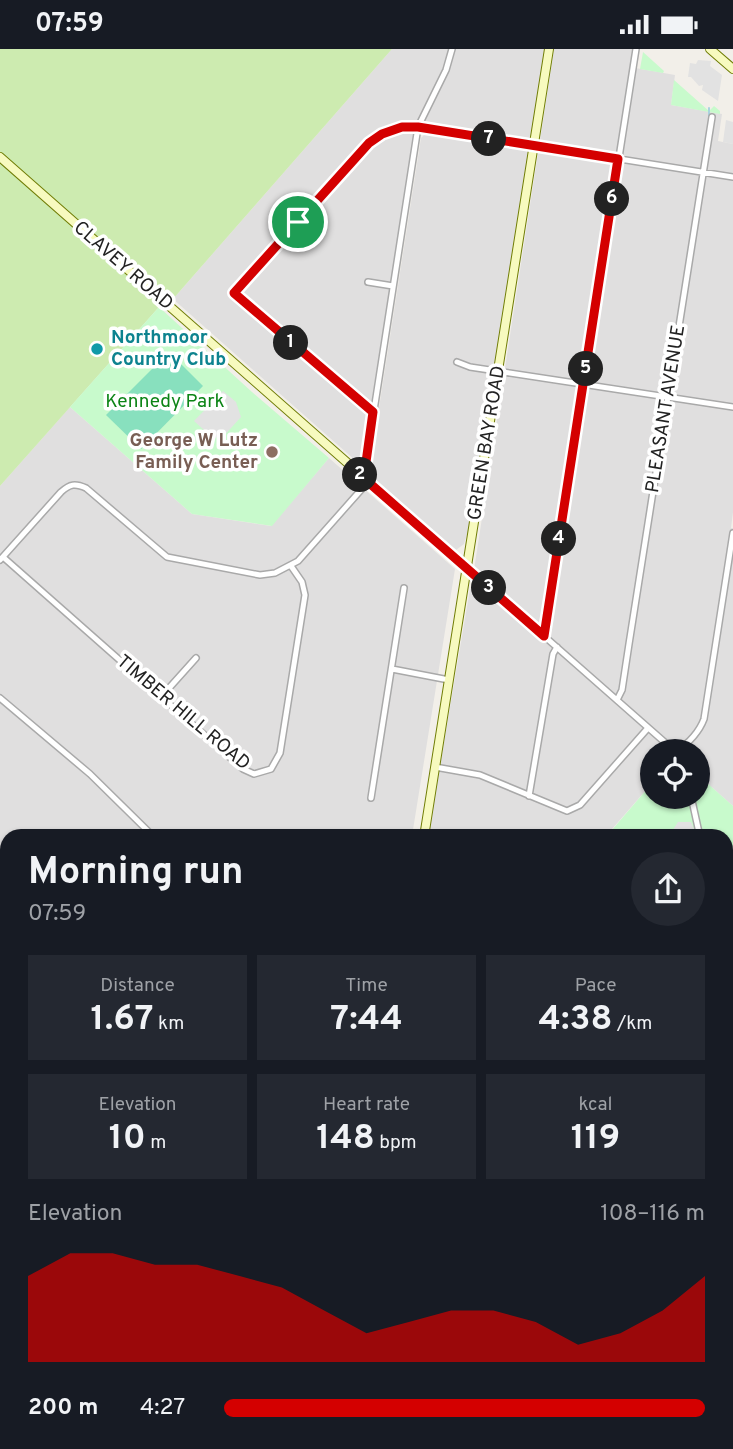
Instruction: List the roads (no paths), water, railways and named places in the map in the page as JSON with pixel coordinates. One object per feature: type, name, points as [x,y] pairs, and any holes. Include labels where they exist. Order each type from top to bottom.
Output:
[{"type":"main road","name":"GREEN BAY ROAD","points":[[425,829],[549,49]]},
{"type":"main road","points":[[710,49],[721,53],[733,69]]},
{"type":"main road","name":"CLAVEY ROAD","points":[[0,157],[468,569]]},
{"type":"street","points":[[359,474],[366,462],[418,127],[446,70],[452,49]]},
{"type":"street","points":[[544,636],[636,49]]},
{"type":"street","name":"PLEASANT AVENUE","points":[[617,700],[622,690],[626,667],[712,117]]},
{"type":"street","points":[[373,412],[234,293],[369,143],[393,130],[418,127],[733,177]]},
{"type":"street","points":[[368,282],[393,286]]},
{"type":"street","points":[[457,362],[470,367],[733,407]]},
{"type":"street","points":[[1,559],[61,492],[75,484],[86,488],[167,557],[260,575],[275,573],[291,566],[368,482]]},
{"type":"street","points":[[690,739],[701,727],[704,719],[733,533]]},
{"type":"street","name":"TIMBER HILL ROAD","points":[[1,559],[249,772],[261,773],[274,766],[280,753],[305,595],[302,582],[291,566]]},
{"type":"street","points":[[468,569],[661,739]]},
{"type":"street","points":[[371,798],[404,587]]},
{"type":"street","points":[[529,796],[553,654],[557,647]]},
{"type":"street","points":[[162,697],[196,658]]},
{"type":"street","points":[[393,669],[449,680]]},
{"type":"street","points":[[0,698],[90,774],[147,829]]},
{"type":"street","points":[[435,767],[480,775],[567,811],[574,809],[649,728]]},
{"type":"street","points":[[694,809],[698,829]]},
{"type":"waterway","points":[[709,108],[709,116]]},
{"type":"place","name":"Northmoor Country Club","points":[[97,349]]},
{"type":"place","name":"George W Lutz Family Center","points":[[272,452]]},
{"type":"park label","name":"Kennedy Park","points":[[165,402]]}]
